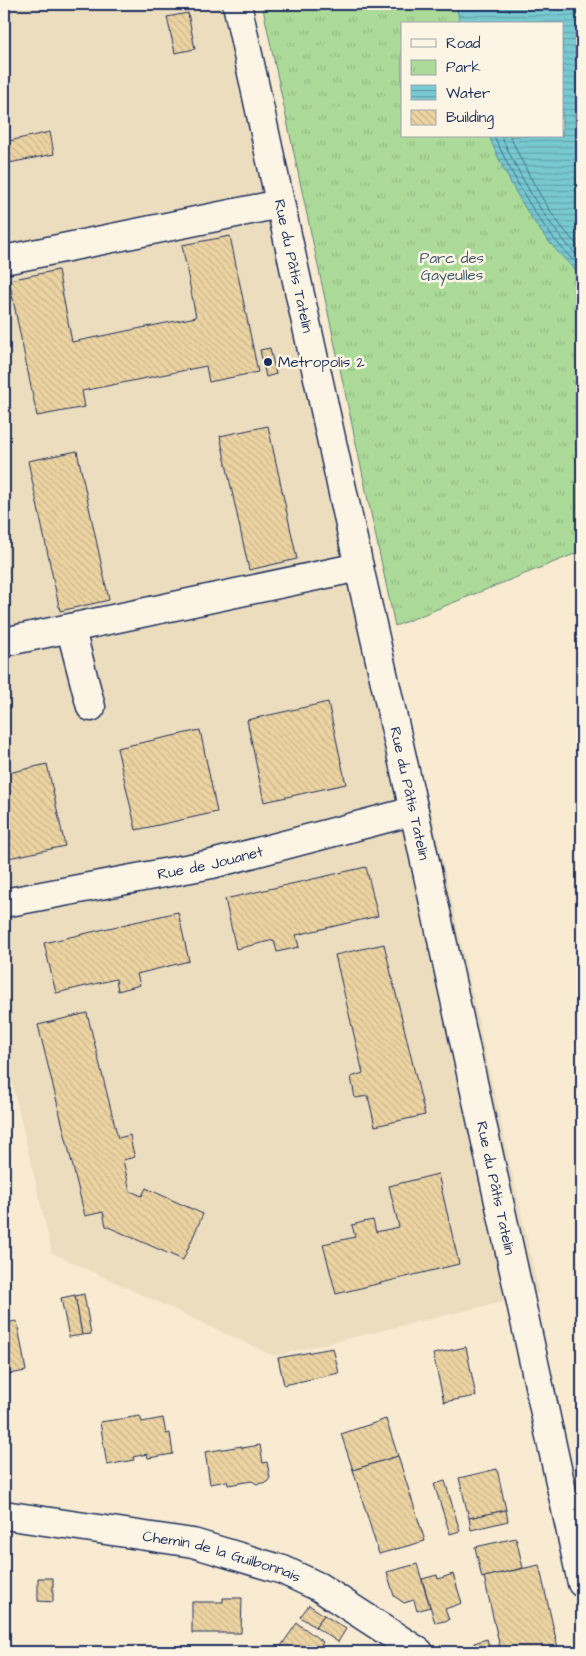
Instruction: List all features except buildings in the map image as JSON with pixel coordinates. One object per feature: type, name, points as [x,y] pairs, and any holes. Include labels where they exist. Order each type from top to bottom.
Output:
[{"type":"street","name":"Rue du Pâtis Tatelin","points":[[237,4],[582,1583]]},
{"type":"street","points":[[4,260],[280,204]]},
{"type":"street","points":[[4,642],[71,630],[359,567]]},
{"type":"street","points":[[71,630],[92,707]]},
{"type":"street","name":"Rue de Jouanet","points":[[4,903],[212,864],[414,811]]},
{"type":"street","name":"Chemin de la Guilbonnais","points":[[4,1515],[193,1543],[283,1570],[320,1587],[419,1652]]},
{"type":"shaded area","points":[[4,4],[237,4],[415,811],[431,808],[539,1293],[274,1356],[52,1253],[4,1047]]},
{"type":"green space","name":"Parc des Gayeulles","points":[[262,4],[582,4],[582,551],[395,626]]},
{"type":"water","points":[[456,4],[582,4],[582,276],[547,240],[535,223],[513,187],[490,138],[564,138],[564,22],[460,22]]},
{"type":"place","name":"Metropolis 2","points":[[268,362]]}]
